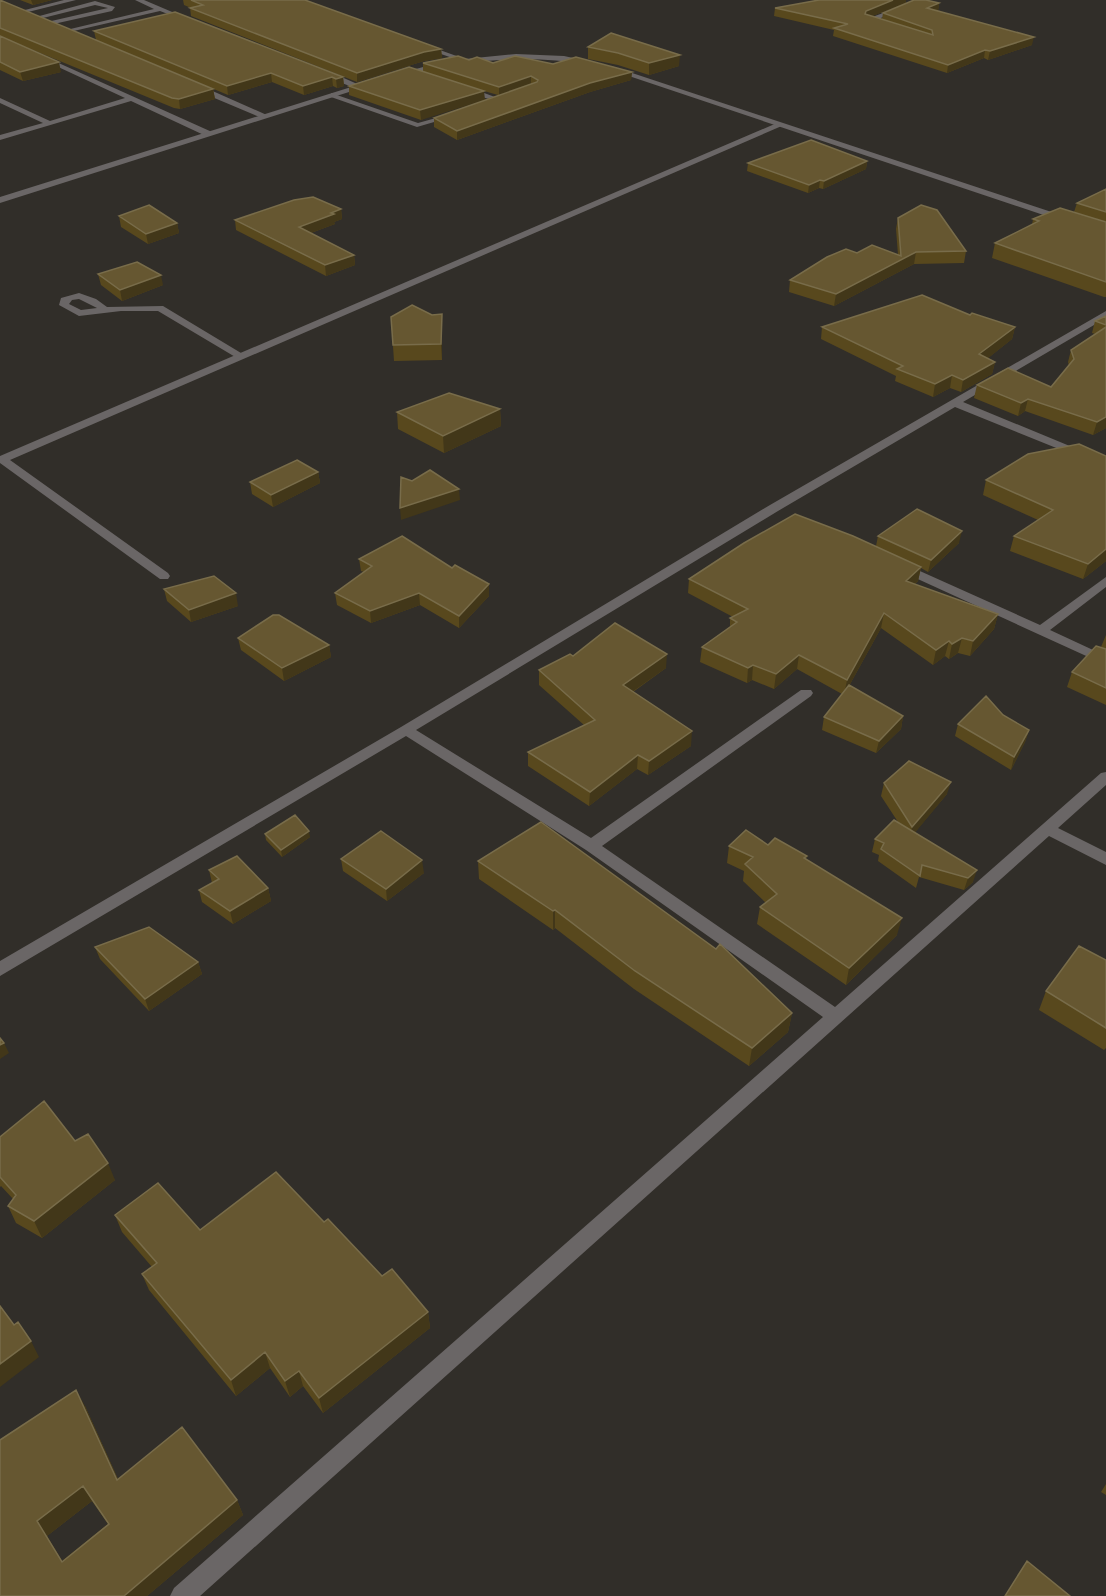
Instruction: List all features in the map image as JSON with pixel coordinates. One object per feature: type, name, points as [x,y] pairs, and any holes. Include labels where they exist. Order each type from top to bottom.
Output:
[{"type":"street","points":[[20,12],[73,0]]},
{"type":"street","points":[[138,0],[193,22]]},
{"type":"street","points":[[884,27],[871,24],[869,20],[924,0]]},
{"type":"street","points":[[35,18],[95,3],[112,7],[110,10],[49,23]]},
{"type":"street","points":[[10,8],[76,35]]},
{"type":"street","points":[[65,31],[160,9]]},
{"type":"street","points":[[418,44],[463,60]]},
{"type":"street","points":[[30,53],[209,134]]},
{"type":"street","points":[[391,77],[439,63],[463,60],[539,57],[600,65],[1106,233]]},
{"type":"street","points":[[315,69],[360,87]]},
{"type":"street","points":[[412,71],[434,78]]},
{"type":"street","points":[[0,200],[380,81]]},
{"type":"street","points":[[192,85],[265,116]]},
{"type":"street","points":[[456,86],[499,100]]},
{"type":"street","points":[[334,95],[417,125],[468,111]]},
{"type":"street","points":[[478,107],[510,97]]},
{"type":"street","points":[[0,138],[131,99]]},
{"type":"street","points":[[0,100],[49,123]]},
{"type":"street","points":[[1,459],[780,125]]},
{"type":"street","points":[[1059,218],[1068,213]]},
{"type":"street","points":[[101,310],[152,306],[160,308],[241,356]]},
{"type":"street","points":[[0,969],[779,511],[1106,314]]},
{"type":"street","points":[[956,403],[1106,465]]},
{"type":"street","points":[[1093,459],[1106,449]]},
{"type":"street","points":[[1,459],[164,576]]},
{"type":"street","points":[[891,562],[1106,661]]},
{"type":"street","points":[[1041,631],[1106,581]]},
{"type":"street","points":[[591,846],[806,693]]},
{"type":"street","points":[[406,730],[591,846],[835,1016]]},
{"type":"street","points":[[182,1596],[1106,777]]},
{"type":"street","points":[[1048,828],[1106,859]]},
{"type":"building","points":[[0,0],[213,89],[179,99],[172,98],[0,28]]},
{"type":"building","points":[[191,0],[305,0],[441,49],[357,73],[190,8],[203,5]]},
{"type":"building","points":[[819,0],[893,0],[866,11],[865,14],[933,35],[932,30],[883,13],[914,0],[926,0],[939,3],[927,8],[1034,37],[990,51],[985,50],[948,65],[834,28],[848,24],[775,8]]},
{"type":"building","points":[[175,12],[343,77],[336,79],[332,77],[303,86],[271,73],[227,86],[94,31]]},
{"type":"building","points":[[611,33],[680,55],[649,63],[618,53],[588,47]]},
{"type":"building","points":[[0,36],[59,62],[20,72],[0,62]]},
{"type":"building","points":[[458,56],[469,60],[477,57],[493,63],[515,56],[553,64],[576,57],[632,72],[590,83],[457,131],[434,118],[538,80],[531,76],[499,87],[423,63]]},
{"type":"building","points":[[409,67],[484,91],[420,110],[349,86]]},
{"type":"building","points":[[811,140],[867,161],[824,181],[820,180],[809,185],[748,163]]},
{"type":"building","points":[[1106,189],[1106,212],[1077,203]]},
{"type":"building","points":[[313,197],[341,209],[331,213],[334,214],[299,227],[354,255],[325,265],[235,220],[294,200]]},
{"type":"building","points":[[149,205],[177,223],[146,234],[119,216]]},
{"type":"building","points":[[921,205],[937,210],[966,251],[916,252],[836,294],[790,280],[827,257],[846,249],[857,253],[872,245],[901,256],[898,218]]},
{"type":"building","points":[[1060,208],[1106,222],[1106,282],[995,243],[1039,221],[1033,219]]},
{"type":"building","points":[[137,262],[161,275],[120,290],[98,274]]},
{"type":"building","points":[[922,295],[970,315],[972,313],[1015,327],[979,354],[995,362],[963,380],[952,375],[935,384],[897,369],[903,366],[822,327]]},
{"type":"building","points":[[412,305],[432,315],[442,314],[441,344],[393,345],[391,317]]},
{"type":"building","points":[[1106,316],[1106,325],[1095,321]]},
{"type":"building","points":[[1106,327],[1106,417],[1097,422],[1028,399],[1021,403],[977,385],[1008,368],[1051,387],[1074,359],[1071,350]]},
{"type":"building","points":[[449,393],[500,409],[443,436],[397,412]]},
{"type":"building","points":[[1079,444],[1106,456],[1106,549],[1088,564],[1014,536],[1053,510],[986,480],[1028,454]]},
{"type":"building","points":[[297,460],[318,472],[271,495],[250,482]]},
{"type":"building","points":[[430,470],[459,489],[400,508],[401,477],[412,481]]},
{"type":"building","points":[[917,509],[962,531],[931,560],[878,536]]},
{"type":"building","points":[[795,514],[853,536],[921,567],[906,581],[998,614],[973,641],[962,638],[952,644],[949,641],[936,650],[884,613],[847,680],[799,655],[776,674],[753,665],[748,668],[702,647],[737,622],[730,618],[748,609],[689,579],[744,543]]},
{"type":"building","points":[[402,536],[452,568],[455,565],[489,584],[459,616],[419,593],[370,611],[335,593],[372,566],[359,559]]},
{"type":"building","points":[[214,576],[236,593],[189,610],[164,589]]},
{"type":"building","points":[[273,615],[279,615],[329,645],[282,668],[238,638]]},
{"type":"building","points":[[615,623],[667,654],[623,685],[692,731],[649,761],[638,755],[590,792],[528,752],[595,720],[539,670],[570,654],[573,656]]},
{"type":"building","points":[[1096,646],[1106,649],[1106,688],[1072,672]]},
{"type":"building","points":[[849,685],[903,716],[879,741],[824,717]]},
{"type":"building","points":[[986,696],[1003,715],[1029,730],[1014,757],[958,724]]},
{"type":"building","points":[[909,761],[951,782],[912,827],[884,783]]},
{"type":"building","points":[[295,815],[309,831],[281,850],[265,834]]},
{"type":"building","points":[[894,820],[977,870],[968,878],[922,865],[920,876],[881,849],[884,843],[875,839]]},
{"type":"building","points":[[541,822],[716,949],[720,944],[792,1013],[752,1048],[635,971],[555,910],[553,911],[478,861]]},
{"type":"building","points":[[746,830],[768,845],[775,838],[807,856],[804,858],[902,918],[849,968],[760,907],[777,894],[745,864],[753,857],[729,846]]},
{"type":"building","points":[[381,831],[422,860],[386,889],[341,859]]},
{"type":"building","points":[[237,856],[268,888],[230,911],[199,890],[219,879],[209,870]]},
{"type":"building","points":[[149,927],[198,962],[145,999],[95,947]]},
{"type":"building","points":[[1079,946],[1106,960],[1106,1028],[1046,991]]},
{"type":"building","points":[[44,1101],[75,1141],[88,1134],[108,1163],[34,1221],[8,1206],[16,1195],[0,1177],[0,1137]]},
{"type":"building","points":[[276,1172],[324,1222],[328,1219],[382,1276],[392,1269],[428,1312],[319,1398],[299,1371],[285,1381],[265,1352],[231,1380],[142,1274],[157,1263],[115,1215],[158,1183],[200,1230]]},
{"type":"building","points":[[0,1306],[14,1325],[18,1322],[31,1341],[0,1364]]},
{"type":"building","points":[[76,1390],[117,1480],[182,1427],[237,1500],[124,1596],[0,1596],[0,1440]],"holes":[[[83,1486],[109,1524],[62,1562],[37,1521]]]},
{"type":"building","points":[[1027,1561],[1070,1596],[1005,1596]]}]
